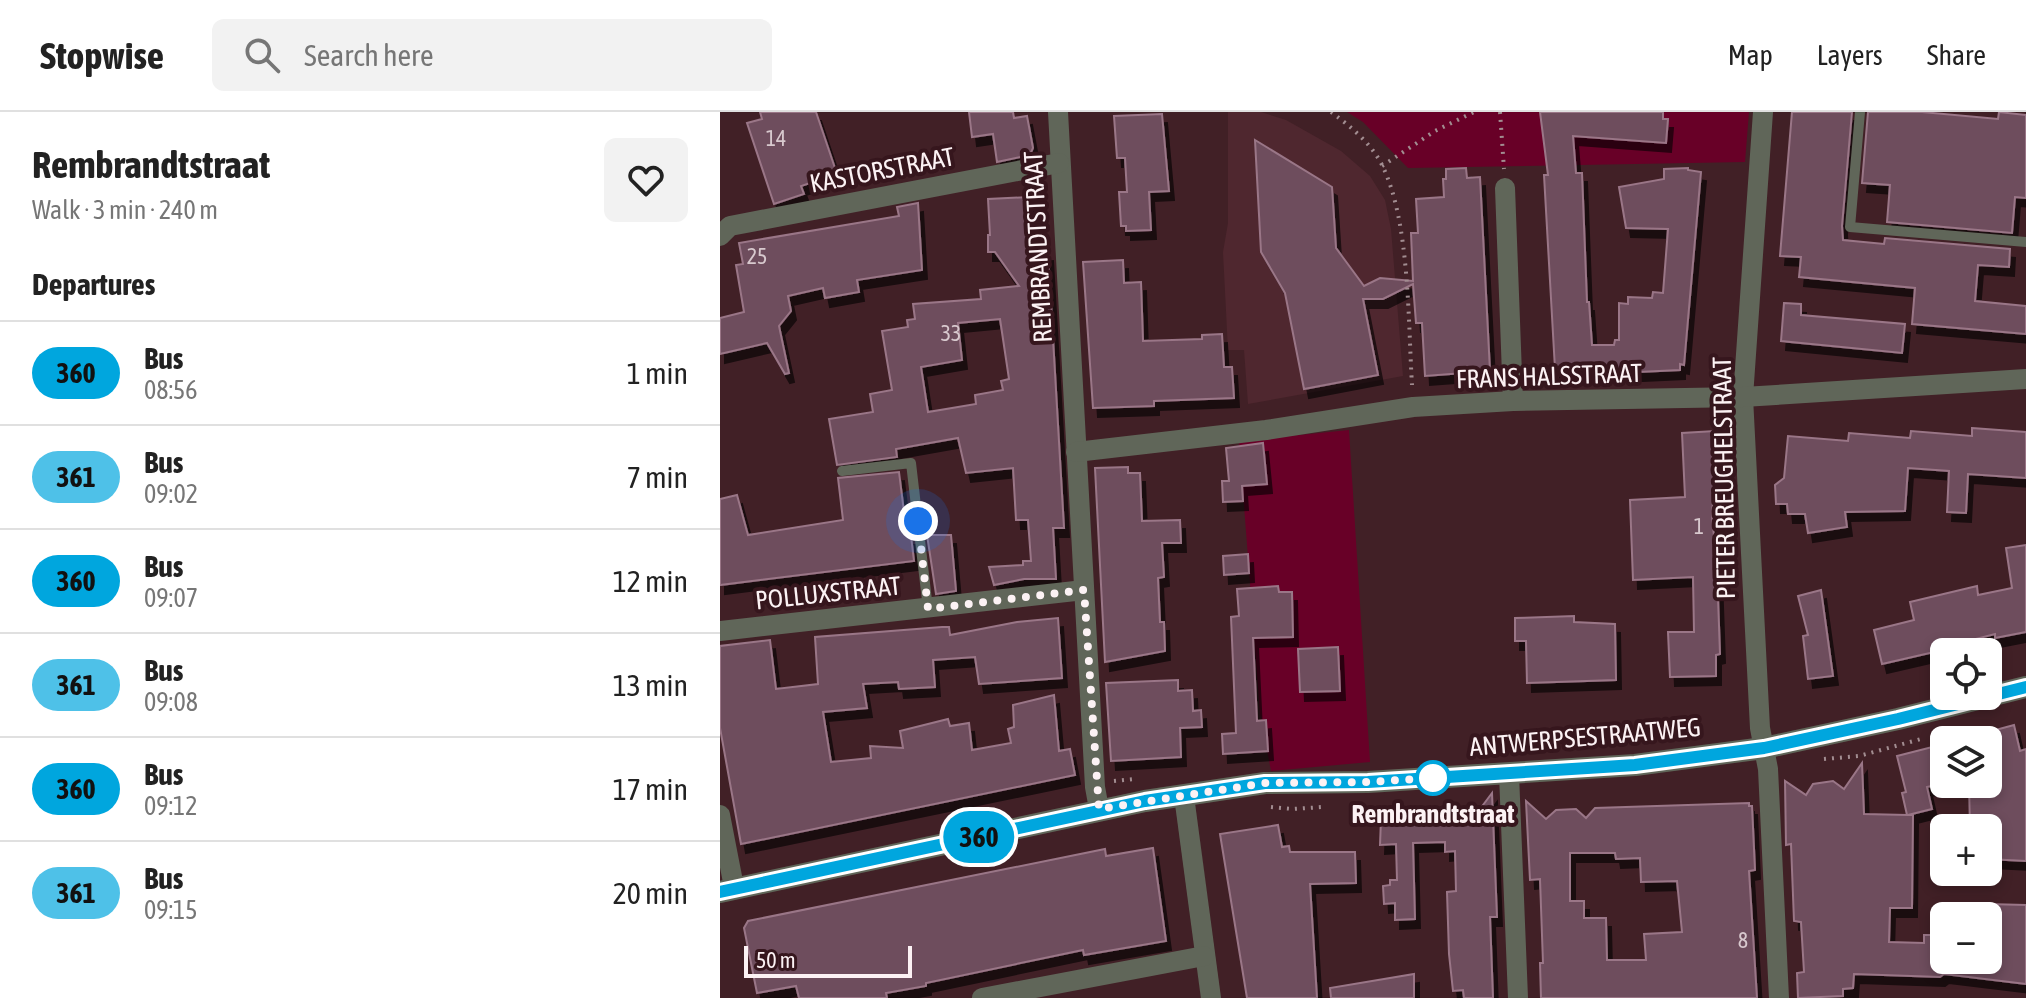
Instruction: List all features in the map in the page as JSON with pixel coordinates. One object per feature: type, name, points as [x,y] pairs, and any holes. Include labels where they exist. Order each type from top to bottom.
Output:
[{"type":"street","name":"REMBRANDTSTRAAT","points":[[1058,112],[1099,809]]},
{"type":"street","name":"PIETER BREUGHELSTRAAT","points":[[1763,112],[1743,397],[1760,728],[1768,769],[1779,998]]},
{"type":"street","name":"KASTORSTRAAT","points":[[720,236],[730,226],[1059,163]]},
{"type":"street","points":[[1505,188],[1513,401]]},
{"type":"street","name":"FRANS HALSSTRAAT","points":[[1076,452],[1266,430],[1413,407],[1513,401],[1743,397],[2026,379]]},
{"type":"street","name":"POLLUXSTRAAT","points":[[720,631],[1084,590]]},
{"type":"street","name":"ANTWERPSESTRAATWEG","points":[[727,890],[939,847],[1099,809],[1265,783],[1368,782],[1635,765],[1764,748],[2026,687]]},
{"type":"street","points":[[1509,774],[1518,998]]},
{"type":"street","points":[[1184,796],[1211,998]]},
{"type":"street","points":[[720,815],[727,890]]},
{"type":"street","points":[[982,998],[1204,956]]},
{"type":"lane","points":[[1860,112],[1850,227],[2026,242]]},
{"type":"lane","points":[[842,471],[911,463],[928,609]]},
{"type":"path","points":[[1331,112],[1363,141],[1382,166],[1395,208],[1403,253],[1413,407]]},
{"type":"path","points":[[1382,166],[1435,131],[1474,112]]},
{"type":"path","points":[[1500,112],[1505,188]]},
{"type":"path","points":[[1812,761],[1859,756],[1929,736]]},
{"type":"path","points":[[1259,806],[1293,809],[1322,807]]},
{"type":"shaded area","points":[[1228,112],[1261,112],[1286,120],[1341,151],[1370,176],[1385,200],[1391,229],[1403,376],[1248,404],[1244,350],[1228,350],[1223,252],[1228,223]]},
{"type":"shaded area","points":[[1347,112],[1749,112],[1745,162],[1408,168],[1363,122]]},
{"type":"shaded area","points":[[1349,430],[1370,762],[1271,771],[1260,713],[1239,441]]},
{"type":"building","points":[[760,112],[816,112],[837,174],[801,186],[804,194],[774,204],[747,123],[762,119]]},
{"type":"building","points":[[969,112],[1013,112],[1014,118],[1027,116],[1033,148],[1030,155],[997,162],[993,134],[972,137]]},
{"type":"building","points":[[1540,112],[1663,112],[1663,119],[1668,119],[1666,143],[1573,136],[1576,173],[1582,173],[1587,302],[1592,345],[1614,345],[1615,340],[1619,340],[1619,303],[1628,304],[1628,297],[1652,298],[1653,292],[1663,293],[1668,229],[1626,228],[1619,187],[1664,179],[1664,169],[1688,168],[1701,172],[1684,365],[1680,364],[1680,370],[1611,371],[1611,366],[1555,369],[1544,175],[1548,175]]},
{"type":"building","points":[[1792,112],[1852,112],[1843,240],[1884,244],[1885,238],[2010,249],[2009,267],[1978,265],[1975,301],[2026,306],[2026,334],[1912,324],[1915,288],[1799,277],[1801,257],[1780,256]]},
{"type":"building","points":[[1868,112],[1922,112],[1998,119],[1999,112],[2026,115],[2026,198],[2015,197],[2012,233],[1887,222],[1890,185],[1862,183]]},
{"type":"building","points":[[1162,114],[1169,191],[1149,192],[1151,230],[1126,231],[1126,226],[1121,226],[1119,192],[1127,192],[1125,158],[1117,158],[1114,116]]},
{"type":"building","points":[[1255,140],[1332,187],[1336,248],[1364,286],[1380,278],[1413,281],[1411,233],[1418,233],[1416,199],[1444,197],[1446,169],[1466,168],[1467,178],[1480,177],[1490,371],[1425,376],[1422,323],[1416,323],[1413,284],[1383,299],[1363,299],[1378,375],[1304,389],[1285,293],[1261,252]]},
{"type":"building","points":[[1030,197],[1035,253],[1048,252],[1064,528],[1053,528],[1056,579],[1024,579],[994,585],[989,567],[1023,565],[1023,561],[1031,561],[1028,520],[1016,520],[1013,468],[966,473],[958,438],[896,449],[897,457],[837,465],[829,419],[873,412],[870,394],[892,390],[882,331],[908,327],[907,320],[915,319],[913,304],[981,299],[980,290],[1019,286],[995,252],[988,252],[988,199]],"holes":[[[1000,319],[1009,379],[1001,381],[1003,390],[975,395],[976,404],[928,412],[921,367],[962,360],[958,323]]]},
{"type":"building","points":[[918,203],[922,270],[857,280],[859,292],[825,298],[823,288],[788,296],[791,311],[779,326],[789,373],[785,374],[767,343],[720,354],[720,318],[744,312],[736,265],[743,264],[739,243],[899,216],[897,207]]},
{"type":"building","points":[[1123,260],[1124,283],[1141,282],[1143,341],[1202,339],[1202,335],[1222,334],[1224,367],[1232,367],[1234,398],[1154,401],[1154,406],[1093,408],[1083,262]]},
{"type":"building","points":[[1784,303],[1801,304],[1801,315],[1905,324],[1902,353],[1781,341]]},
{"type":"building","points":[[1972,428],[2026,432],[2026,478],[1968,474],[1966,513],[1947,512],[1949,471],[1908,468],[1905,511],[1845,512],[1847,527],[1808,533],[1805,514],[1788,514],[1787,504],[1776,504],[1775,485],[1784,478],[1788,436],[1848,441],[1849,433],[1910,438],[1911,431],[1972,436]]},
{"type":"building","points":[[1715,431],[1718,477],[1715,477],[1712,515],[1720,654],[1716,655],[1716,676],[1670,677],[1668,632],[1694,632],[1693,577],[1633,580],[1630,500],[1685,497],[1682,433]]},
{"type":"building","points":[[1263,443],[1267,484],[1242,486],[1243,501],[1223,502],[1222,481],[1229,481],[1226,448]]},
{"type":"building","points":[[1128,467],[1128,473],[1140,473],[1142,521],[1180,520],[1181,543],[1162,543],[1164,577],[1158,578],[1165,651],[1105,662],[1095,468]]},
{"type":"building","points":[[899,472],[907,536],[911,536],[914,561],[720,585],[720,499],[737,495],[748,535],[843,520],[838,478]]},
{"type":"building","points":[[927,535],[951,535],[956,591],[936,594]]},
{"type":"building","points":[[2026,545],[2026,632],[1995,638],[1995,634],[1979,638],[1930,638],[1930,653],[1882,664],[1874,630],[1914,620],[1910,602],[1977,586],[1978,595],[2012,588],[2006,548]]},
{"type":"building","points":[[1248,554],[1249,573],[1224,575],[1223,556]]},
{"type":"building","points":[[1278,586],[1279,592],[1292,592],[1293,637],[1253,638],[1257,721],[1266,720],[1268,751],[1223,754],[1222,734],[1236,733],[1231,617],[1239,616],[1237,589]]},
{"type":"building","points":[[1821,590],[1833,676],[1808,679],[1803,636],[1808,635],[1798,596]]},
{"type":"building","points":[[1574,616],[1574,622],[1615,624],[1616,680],[1527,683],[1526,641],[1515,641],[1515,618]]},
{"type":"building","points":[[1058,618],[1062,678],[979,684],[975,657],[933,660],[935,687],[899,689],[898,682],[863,684],[867,708],[823,712],[831,762],[871,758],[870,746],[903,748],[900,731],[948,719],[950,726],[969,723],[972,750],[1011,743],[1008,729],[1014,727],[1013,705],[1054,695],[1059,751],[1070,749],[1075,775],[741,844],[720,728],[720,646],[770,640],[776,689],[818,684],[815,637],[942,627],[949,627],[950,635],[1017,622]]},
{"type":"building","points":[[1338,647],[1340,691],[1300,692],[1298,649]]},
{"type":"building","points":[[1178,680],[1178,691],[1192,690],[1193,711],[1201,710],[1202,727],[1180,728],[1181,757],[1111,761],[1106,683]]},
{"type":"building","points":[[2014,725],[2020,751],[2026,749],[2026,861],[2002,860],[2002,814],[1970,814],[1969,798],[2002,798],[2002,728]]},
{"type":"building","points":[[1930,748],[1930,786],[1927,787],[1932,809],[1908,815],[1913,815],[1912,908],[1890,908],[1889,942],[1924,943],[1924,935],[1930,935],[1930,974],[1944,974],[1940,977],[1854,974],[1853,988],[1843,989],[1843,996],[1798,998],[1797,973],[1804,972],[1801,922],[1794,921],[1791,844],[1786,845],[1785,781],[1806,795],[1813,784],[1833,781],[1844,789],[1862,763],[1864,814],[1907,815],[1902,793],[1906,792],[1897,756]]},
{"type":"building","points":[[1492,793],[1497,917],[1490,917],[1493,998],[1464,998],[1463,990],[1453,991],[1449,954],[1447,892],[1456,891],[1455,851],[1445,852],[1445,842],[1413,843],[1415,919],[1395,920],[1395,903],[1384,904],[1383,886],[1390,885],[1390,880],[1397,880],[1396,844],[1380,845],[1381,819],[1395,818],[1405,810],[1424,809],[1434,817],[1444,808],[1453,807],[1463,807],[1474,817]]},
{"type":"building","points":[[1526,801],[1546,819],[1556,810],[1576,809],[1586,818],[1595,808],[1749,803],[1752,806],[1755,870],[1749,871],[1757,998],[1541,998],[1540,879],[1530,880]],"holes":[[[1570,853],[1615,853],[1616,859],[1640,858],[1641,882],[1677,881],[1682,932],[1644,934],[1646,960],[1607,960],[1606,918],[1584,918],[1584,901],[1570,901]]]},
{"type":"building","points":[[1278,825],[1282,847],[1289,846],[1290,852],[1355,852],[1356,883],[1310,884],[1317,998],[1247,998],[1220,834]]},
{"type":"building","points":[[1153,848],[1166,941],[1084,955],[1083,950],[926,983],[926,986],[886,993],[887,998],[799,998],[796,986],[757,993],[744,928],[748,921],[1105,849],[1106,856]]},
{"type":"building","points":[[2002,904],[2026,905],[2026,984],[1944,974],[2002,974]]},
{"type":"building","points":[[1414,974],[1414,998],[1331,998],[1330,988]]},
{"type":"bus line","name":"360","points":[[720,892],[1145,801],[1265,783],[1368,782],[1635,765],[1764,748],[2026,687]]},
{"type":"place","name":"Rembrandtstraat","points":[[1433,778]]},
{"type":"route","points":[[918,521],[928,609],[1084,590],[1095,787],[1099,809],[1265,783],[1433,778]]}]
